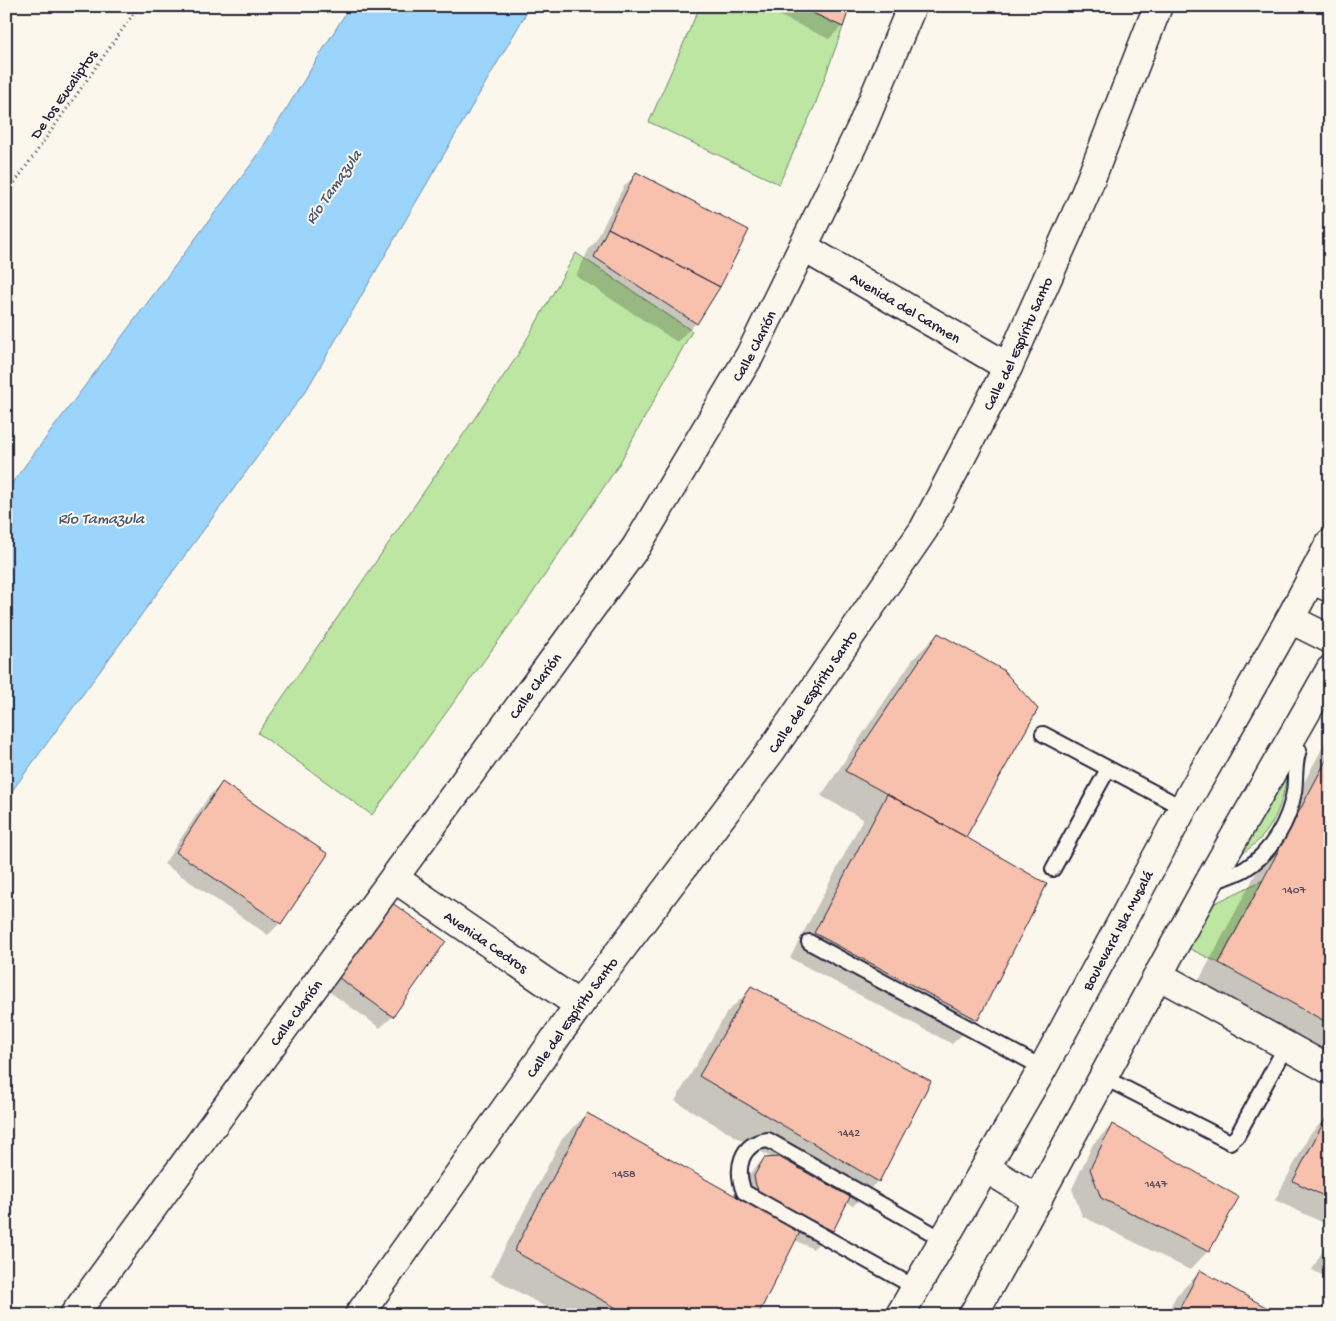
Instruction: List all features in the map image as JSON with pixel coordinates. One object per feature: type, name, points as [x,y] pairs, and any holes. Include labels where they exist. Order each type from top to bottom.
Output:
[{"type":"street","name":"Calle Clarión","points":[[74,1315],[636,547],[750,355],[862,126],[912,6]]},
{"type":"street","name":"Calle del Espíritu Santo","points":[[359,1315],[579,1005],[771,751],[924,529],[1008,367],[1086,194],[1158,6]]},
{"type":"street","name":"Avenida del Carmen","points":[[803,247],[1008,367]]},
{"type":"street","name":"Boulevard Isla Musalá","points":[[900,1315],[1044,1068],[1183,808],[1290,620],[1320,583],[1330,543]]},
{"type":"street","points":[[1290,620],[1330,640]]},
{"type":"street","points":[[974,1315],[1209,883],[1294,747],[1330,670]]},
{"type":"street","name":"Avenida Cedros","points":[[394,878],[579,1005]]},
{"type":"street","points":[[1158,975],[1330,1070]]},
{"type":"street","points":[[986,1168],[1038,1200]]},
{"type":"lane","points":[[1209,883],[1243,870],[1253,864],[1282,828],[1292,802],[1296,776],[1294,747],[1330,695]]},
{"type":"lane","points":[[1043,734],[1183,808]]},
{"type":"lane","points":[[1052,868],[1108,768]]},
{"type":"lane","points":[[809,942],[1044,1068]]},
{"type":"lane","points":[[1103,1077],[1230,1142],[1237,1136],[1286,1046]]},
{"type":"lane","points":[[916,1288],[744,1192],[739,1179],[740,1163],[749,1147],[758,1141],[768,1140],[944,1240]]},
{"type":"path","name":"De los Eucaliptos","points":[[6,195],[139,6]]},
{"type":"green space","points":[[700,6],[798,6],[843,27],[815,105],[779,184],[649,122]]},
{"type":"green space","points":[[576,253],[692,331],[618,466],[528,600],[372,815],[258,733],[516,358]]},
{"type":"green space","points":[[1289,755],[1286,781],[1280,806],[1269,828],[1249,849],[1230,858]]},
{"type":"green space","points":[[1263,880],[1219,963],[1182,945],[1209,906]]},
{"type":"water","name":"Río Tamazula","points":[[350,6],[528,6],[524,17],[307,389],[6,799],[6,491],[256,158]]},
{"type":"building","points":[[798,6],[850,6],[843,27]]},
{"type":"building","points":[[636,172],[749,230],[720,287],[608,228]]},
{"type":"building","points":[[608,228],[720,287],[697,324],[594,257]]},
{"type":"building","points":[[938,633],[1003,670],[1038,709],[966,837],[845,771]]},
{"type":"building","points":[[1330,753],[1330,1024],[1219,963]]},
{"type":"building","points":[[222,782],[328,854],[281,924],[176,852]]},
{"type":"building","points":[[887,794],[1047,884],[978,1020],[814,933]]},
{"type":"building","points":[[378,893],[446,941],[393,1017],[324,967]]},
{"type":"building","points":[[751,986],[931,1081],[879,1182],[699,1076]]},
{"type":"building","points":[[587,1113],[800,1232],[758,1315],[629,1315],[514,1251]]},
{"type":"building","points":[[1328,1114],[1330,1114],[1330,1199],[1293,1181]]},
{"type":"building","points":[[1112,1124],[1239,1197],[1209,1252],[1101,1198],[1090,1169]]},
{"type":"building","points":[[779,1157],[850,1197],[833,1231],[760,1195],[754,1176],[764,1158]]},
{"type":"building","points":[[1330,1247],[1330,1261],[1324,1258]]},
{"type":"building","points":[[1200,1270],[1280,1315],[1176,1315]]}]
